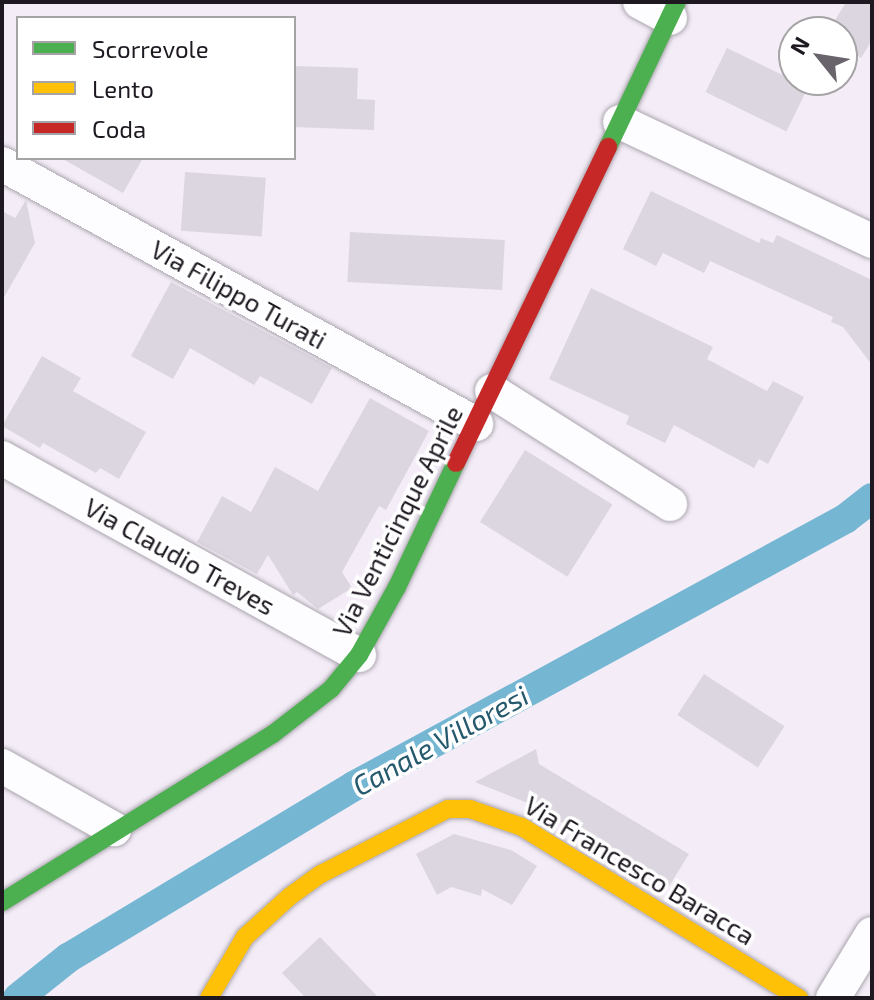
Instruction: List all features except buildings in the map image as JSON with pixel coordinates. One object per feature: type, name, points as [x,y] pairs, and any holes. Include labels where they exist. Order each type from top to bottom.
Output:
[{"type":"street","points":[[640,2],[674,10]]},
{"type":"street","name":"Via Venticinque Aprile","points":[[2,902],[114,829],[299,716],[359,655],[476,424],[674,10]]},
{"type":"street","points":[[620,122],[872,241]]},
{"type":"street","name":"Via Filippo Turati","points":[[2,164],[476,424]]},
{"type":"street","points":[[492,391],[670,504]]},
{"type":"street","name":"Via Claudio Treves","points":[[2,458],[359,655]]},
{"type":"street","points":[[2,766],[114,829]]},
{"type":"street","name":"Via Francesco Baracca","points":[[209,998],[245,937],[289,897],[321,874],[448,809],[483,810],[522,827],[799,998]]},
{"type":"street","points":[[833,998],[872,934]]},
{"type":"waterway","name":"Canale Villoresi","points":[[18,998],[68,958],[354,786],[845,519],[872,498]]},
{"type":"traffic: fast","points":[[608,147],[677,2]]},
{"type":"traffic: fast","points":[[2,902],[273,734],[331,689],[359,655],[397,587],[456,463]]},
{"type":"traffic: slow","points":[[209,998],[245,937],[289,897],[321,874],[448,809],[470,809],[522,827],[799,998]]},
{"type":"traffic: jam","points":[[456,463],[608,147]]}]
